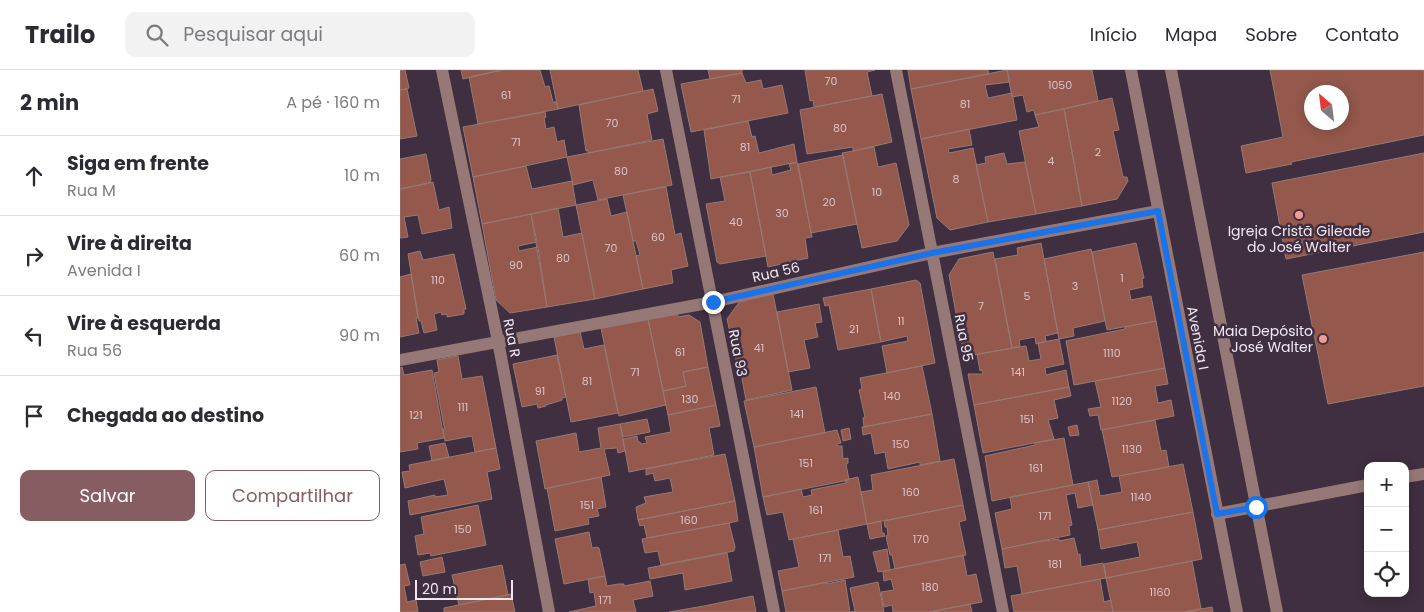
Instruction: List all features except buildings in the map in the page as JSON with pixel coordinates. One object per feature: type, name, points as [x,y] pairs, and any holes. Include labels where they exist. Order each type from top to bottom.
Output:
[{"type":"street","name":"Rua R","points":[[442,70],[498,341],[548,612]]},
{"type":"street","name":"Rua 93","points":[[666,70],[774,612]]},
{"type":"street","name":"Rua 95","points":[[896,70],[1003,612]]},
{"type":"street","name":"Avenida I","points":[[1131,70],[1237,612]]},
{"type":"street","name":"Avenida I","points":[[1171,70],[1277,612]]},
{"type":"street","name":"Rua 56","points":[[400,360],[713,302],[932,253],[1158,211]]},
{"type":"street","points":[[1409,476],[1424,474]]},
{"type":"street","points":[[1217,514],[1364,486]]},
{"type":"place","name":"Igreja Cristã Gileade do José Walter","points":[[1299,215]]},
{"type":"place","name":"Maia Depósito José Walter","points":[[1323,339]]},
{"type":"route","points":[[713,302],[932,253],[1158,211],[1217,514],[1256,507]]}]
